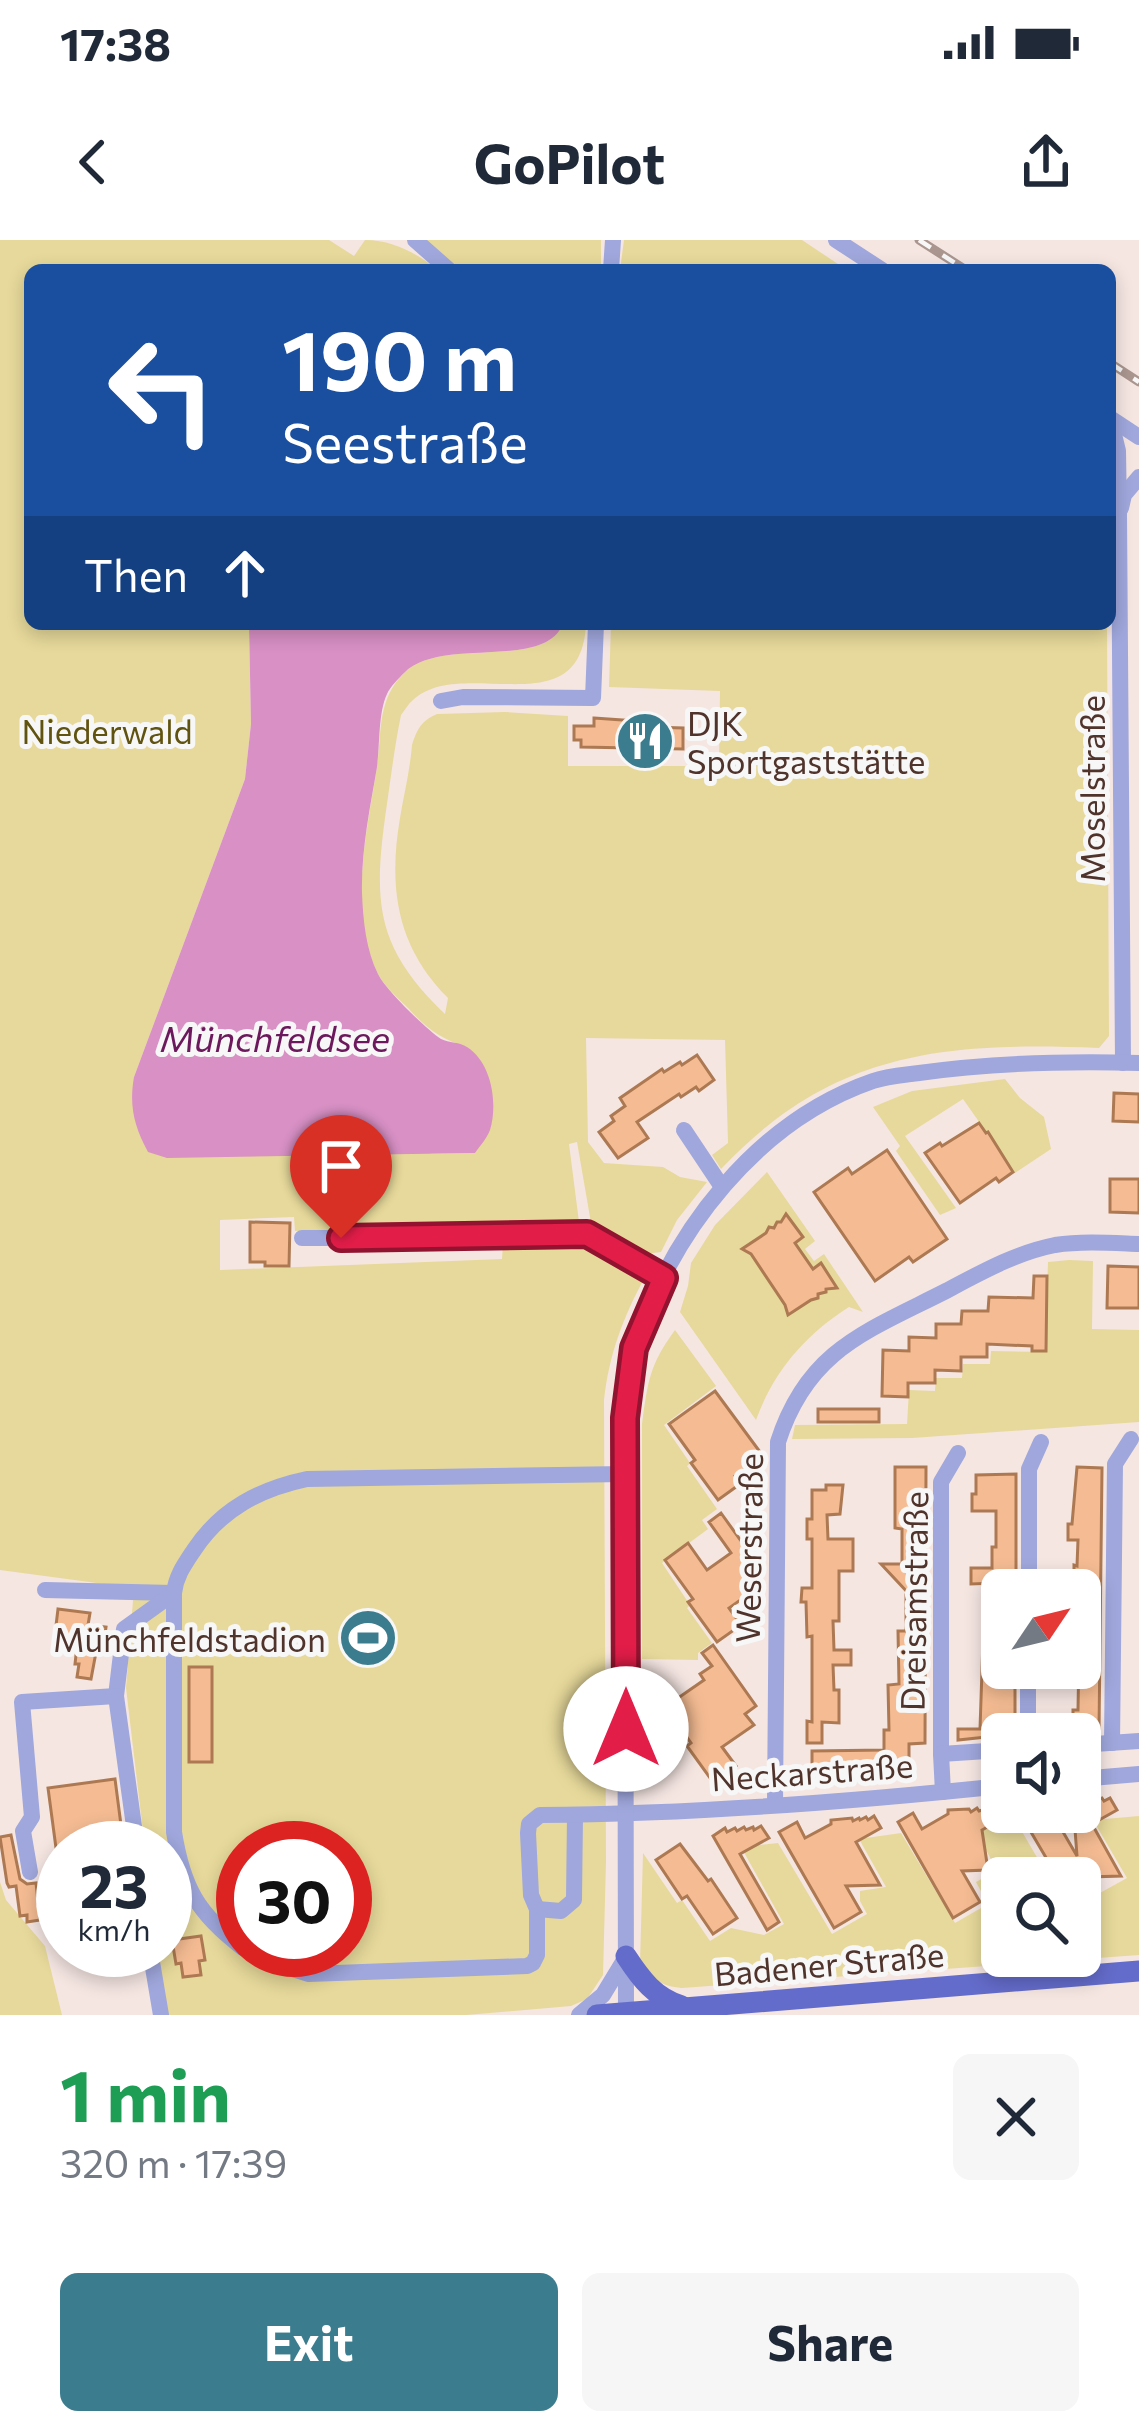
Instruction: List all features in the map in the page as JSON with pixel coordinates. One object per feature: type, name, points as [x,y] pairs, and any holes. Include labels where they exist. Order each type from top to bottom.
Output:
[{"type":"main road","points":[[626,1956],[652,1990],[688,2008]]},
{"type":"main road","name":"Badener Straße","points":[[597,2015],[1139,1971]]},
{"type":"street","points":[[415,240],[442,264]]},
{"type":"street","points":[[836,240],[873,264]]},
{"type":"street","name":"Moselstraße","points":[[1116,443],[1131,1063]]},
{"type":"street","name":"Moselstraße","points":[[1119,515],[1124,495],[1139,477]]},
{"type":"street","points":[[441,700],[593,698],[596,630]]},
{"type":"street","points":[[626,2014],[625,1418],[634,1348],[664,1278],[722,1187],[758,1150],[827,1103],[875,1080],[1004,1065],[1131,1063]]},
{"type":"street","points":[[684,1130],[722,1187]]},
{"type":"street","points":[[302,1238],[587,1234],[664,1278]]},
{"type":"street","name":"Weserstraße","points":[[775,1805],[778,1442],[804,1385],[854,1338],[1000,1263],[1056,1245],[1139,1244]]},
{"type":"street","points":[[1112,1743],[1115,1464],[1131,1439]]},
{"type":"street","points":[[1029,1569],[1029,1469],[1041,1442]]},
{"type":"street","name":"Dreisamstraße","points":[[943,1792],[941,1482],[958,1453]]},
{"type":"street","points":[[216,1927],[194,1900],[180,1869],[174,1832],[174,1594],[176,1578],[200,1541],[225,1514],[252,1497],[307,1479],[625,1474]]},
{"type":"street","points":[[45,1591],[174,1594]]},
{"type":"street","points":[[132,1821],[116,1696],[124,1629],[174,1594]]},
{"type":"street","points":[[30,1872],[23,1831],[32,1817],[22,1702],[116,1696]]},
{"type":"street","points":[[1101,1744],[1139,1741]]},
{"type":"street","points":[[941,1754],[981,1751]]},
{"type":"street","points":[[1101,1777],[1139,1774]]},
{"type":"street","name":"Neckarstraße","points":[[575,1815],[981,1788]]},
{"type":"street","points":[[372,1972],[533,1963],[537,1909],[531,1895],[529,1824],[540,1815],[575,1815],[574,1900],[562,1911],[537,1909]]},
{"type":"street","points":[[579,2015],[603,1995],[626,1956]]},
{"type":"street","points":[[155,1977],[161,2015]]},
{"type":"green space","name":"Niederwald","points":[[0,240],[329,240],[354,256],[365,240],[385,242],[430,264],[24,264],[24,630],[249,630],[251,724],[245,779],[134,1077],[433,1154],[475,1153],[467,1047],[428,1027],[387,987],[378,974],[363,925],[362,872],[382,717],[395,683],[420,662],[535,646],[558,630],[585,630],[579,656],[564,674],[542,682],[434,688],[413,700],[401,715],[381,849],[381,902],[393,947],[445,1014],[448,998],[417,958],[396,892],[397,844],[412,745],[432,716],[505,712],[568,716],[568,766],[719,766],[720,691],[609,687],[611,630],[1107,630],[1109,1036],[1099,1048],[942,1052],[849,1077],[763,1129],[721,1169],[712,1155],[728,1143],[725,1040],[586,1038],[588,1142],[604,1163],[663,1167],[680,1177],[707,1182],[677,1220],[661,1252],[644,1254],[591,1223],[577,1142],[569,1144],[579,1222],[295,1231],[294,1217],[220,1220],[220,1270],[502,1259],[503,1242],[591,1241],[645,1277],[618,1337],[604,1400],[603,1975],[587,1999],[571,2006],[466,2015],[166,2015],[161,1977],[192,1977],[192,1821],[142,1821],[126,1688],[134,1588],[0,1570]]},
{"type":"green space","points":[[423,240],[601,240],[601,264],[450,264]]},
{"type":"green space","points":[[624,240],[802,240],[838,264],[621,264]]},
{"type":"green space","points":[[1005,1079],[1044,1117],[1051,1149],[1015,1173],[963,1099],[905,1136],[956,1208],[940,1215],[896,1151],[900,1146],[873,1107],[912,1091]]},
{"type":"green space","points":[[767,1172],[815,1241],[805,1249],[814,1261],[824,1254],[863,1312],[849,1307],[805,1342],[782,1370],[756,1420],[680,1312],[691,1263],[715,1225]]},
{"type":"green space","points":[[1093,1261],[1092,1329],[1139,1330],[1139,1422],[912,1438],[792,1439],[795,1425],[907,1424],[909,1390],[935,1391],[936,1378],[962,1378],[963,1364],[990,1364],[991,1351],[1045,1352],[1048,1262]]},
{"type":"green space","points":[[675,1330],[716,1386],[664,1425],[717,1509],[702,1520],[708,1529],[662,1563],[712,1643],[698,1653],[698,1660],[642,1659],[642,1424],[651,1374]]},
{"type":"green space","points":[[1139,1816],[1139,1955],[1101,1958],[1101,1892],[1127,1878],[1101,1833],[1101,1819]]},
{"type":"green space","points":[[975,1830],[981,1833],[1023,1833],[1037,1857],[990,1857]]},
{"type":"green space","points":[[901,1833],[955,1923],[981,1908],[981,1966],[669,1986],[640,1964],[643,1853],[710,1941],[731,1928],[764,1935],[784,1924],[741,1847],[778,1843],[832,1934],[867,1914],[860,1891],[886,1887],[859,1839]]},
{"type":"green space","points":[[0,1882],[6,1900],[36,1935],[36,1977],[53,1977],[62,2015],[0,2015]]},
{"type":"water","name":"Münchfeldsee","points":[[249,630],[558,630],[535,646],[420,662],[392,686],[382,710],[363,861],[368,945],[378,974],[406,1008],[441,1039],[467,1047],[482,1063],[493,1108],[490,1130],[475,1153],[167,1158],[148,1152],[133,1107],[134,1077],[245,779],[251,724]]},
{"type":"building","points":[[594,718],[683,728],[683,749],[581,747],[581,740],[574,740],[574,726],[594,726]]},
{"type":"building","points":[[697,1055],[714,1080],[699,1091],[696,1087],[679,1094],[637,1122],[648,1138],[618,1158],[599,1132],[625,1106],[620,1098],[662,1069],[682,1065]]},
{"type":"building","points":[[1114,1093],[1139,1094],[1139,1122],[1113,1121]]},
{"type":"building","points":[[979,1123],[1013,1172],[960,1203],[925,1153]]},
{"type":"building","points":[[887,1150],[947,1239],[875,1281],[814,1192],[848,1168],[852,1174]]},
{"type":"building","points":[[1110,1179],[1139,1179],[1139,1213],[1110,1212]]},
{"type":"building","points":[[786,1214],[803,1237],[795,1243],[813,1269],[821,1263],[837,1288],[826,1289],[788,1315],[751,1254],[742,1249]]},
{"type":"building","points":[[250,1222],[290,1223],[289,1266],[250,1262]]},
{"type":"building","points":[[1108,1266],[1139,1267],[1139,1308],[1107,1308]]},
{"type":"building","points":[[1034,1276],[1047,1276],[1046,1351],[987,1344],[987,1357],[961,1357],[961,1371],[935,1370],[935,1383],[908,1383],[908,1397],[882,1396],[883,1350],[909,1351],[909,1337],[936,1338],[936,1324],[961,1324],[962,1311],[988,1311],[989,1297],[1033,1298]]},
{"type":"building","points":[[715,1391],[763,1456],[735,1476],[740,1484],[718,1500],[669,1424]]},
{"type":"building","points":[[818,1409],[879,1409],[879,1422],[818,1422]]},
{"type":"building","points":[[895,1467],[926,1467],[925,1743],[909,1744],[909,1765],[844,1765],[844,1771],[812,1771],[812,1751],[884,1750],[884,1730],[889,1730],[888,1685],[899,1684],[898,1631],[906,1631],[906,1595],[910,1595],[881,1564],[902,1564],[902,1529],[895,1528]]},
{"type":"building","points":[[1077,1467],[1102,1468],[1101,1569],[1074,1569],[1078,1540],[1068,1540],[1068,1524],[1072,1524]]},
{"type":"building","points":[[1016,1474],[1016,1569],[981,1569],[981,1584],[971,1584],[971,1568],[992,1568],[992,1547],[996,1547],[996,1511],[972,1511],[976,1475]]},
{"type":"building","points":[[826,1485],[843,1485],[840,1514],[827,1515],[828,1539],[853,1539],[853,1571],[839,1571],[839,1621],[833,1621],[834,1650],[851,1650],[851,1665],[833,1665],[839,1723],[822,1722],[822,1743],[807,1743],[807,1721],[812,1722],[812,1636],[807,1637],[806,1602],[801,1602],[802,1588],[812,1588],[807,1519],[812,1519],[812,1490],[826,1490]]},
{"type":"building","points":[[721,1513],[756,1562],[743,1571],[756,1589],[729,1608],[741,1625],[717,1642],[665,1560],[688,1543],[707,1570],[731,1553],[709,1522]]},
{"type":"building","points":[[58,1609],[90,1613],[88,1625],[106,1627],[91,1679],[77,1677],[77,1646],[54,1642]]},
{"type":"building","points":[[713,1645],[756,1706],[745,1714],[754,1725],[722,1747],[736,1766],[713,1782],[665,1707],[704,1680],[700,1674],[712,1666],[702,1653]]},
{"type":"building","points":[[189,1667],[212,1667],[212,1762],[189,1762]]},
{"type":"building","points":[[981,1689],[1015,1689],[1015,1713],[981,1713],[981,1738],[958,1740],[958,1729],[980,1729]]},
{"type":"building","points":[[1078,1689],[1099,1689],[1099,1713],[1073,1713],[1078,1710]]},
{"type":"building","points":[[115,1779],[120,1821],[52,1821],[48,1788]]},
{"type":"building","points":[[1101,1798],[1110,1798],[1117,1810],[1101,1819]]},
{"type":"building","points":[[948,1810],[979,1811],[986,1857],[981,1857],[981,1870],[962,1871],[980,1902],[953,1918],[898,1822],[913,1813],[922,1829]]},
{"type":"building","points":[[874,1816],[881,1828],[856,1842],[880,1885],[846,1886],[861,1912],[834,1928],[779,1832],[797,1822],[805,1838],[831,1820]]},
{"type":"building","points":[[761,1826],[769,1838],[740,1854],[779,1922],[767,1930],[713,1836],[725,1828],[727,1832]]},
{"type":"building","points":[[1032,1833],[1064,1833],[1077,1856],[1075,1833],[1097,1833],[1121,1876],[1101,1877],[1101,1857],[1046,1857]]},
{"type":"building","points":[[11,1835],[20,1879],[36,1883],[36,1921],[27,1922],[27,1915],[20,1916],[16,1886],[7,1883],[0,1837]]},
{"type":"building","points":[[680,1844],[737,1918],[713,1934],[656,1860]]},
{"type":"building","points":[[201,1936],[205,1960],[199,1961],[201,1975],[192,1976],[192,1937]]},
{"type":"railway","points":[[919,240],[957,264]]},
{"type":"railway","points":[[1116,367],[1139,382]]},
{"type":"place","name":"DJK Sportgaststätte","points":[[645,741]]},
{"type":"place","name":"Münchfeldstadion","points":[[368,1638]]},
{"type":"route","points":[[341,1238],[587,1234],[664,1278],[634,1348],[625,1418],[626,1729]]}]
